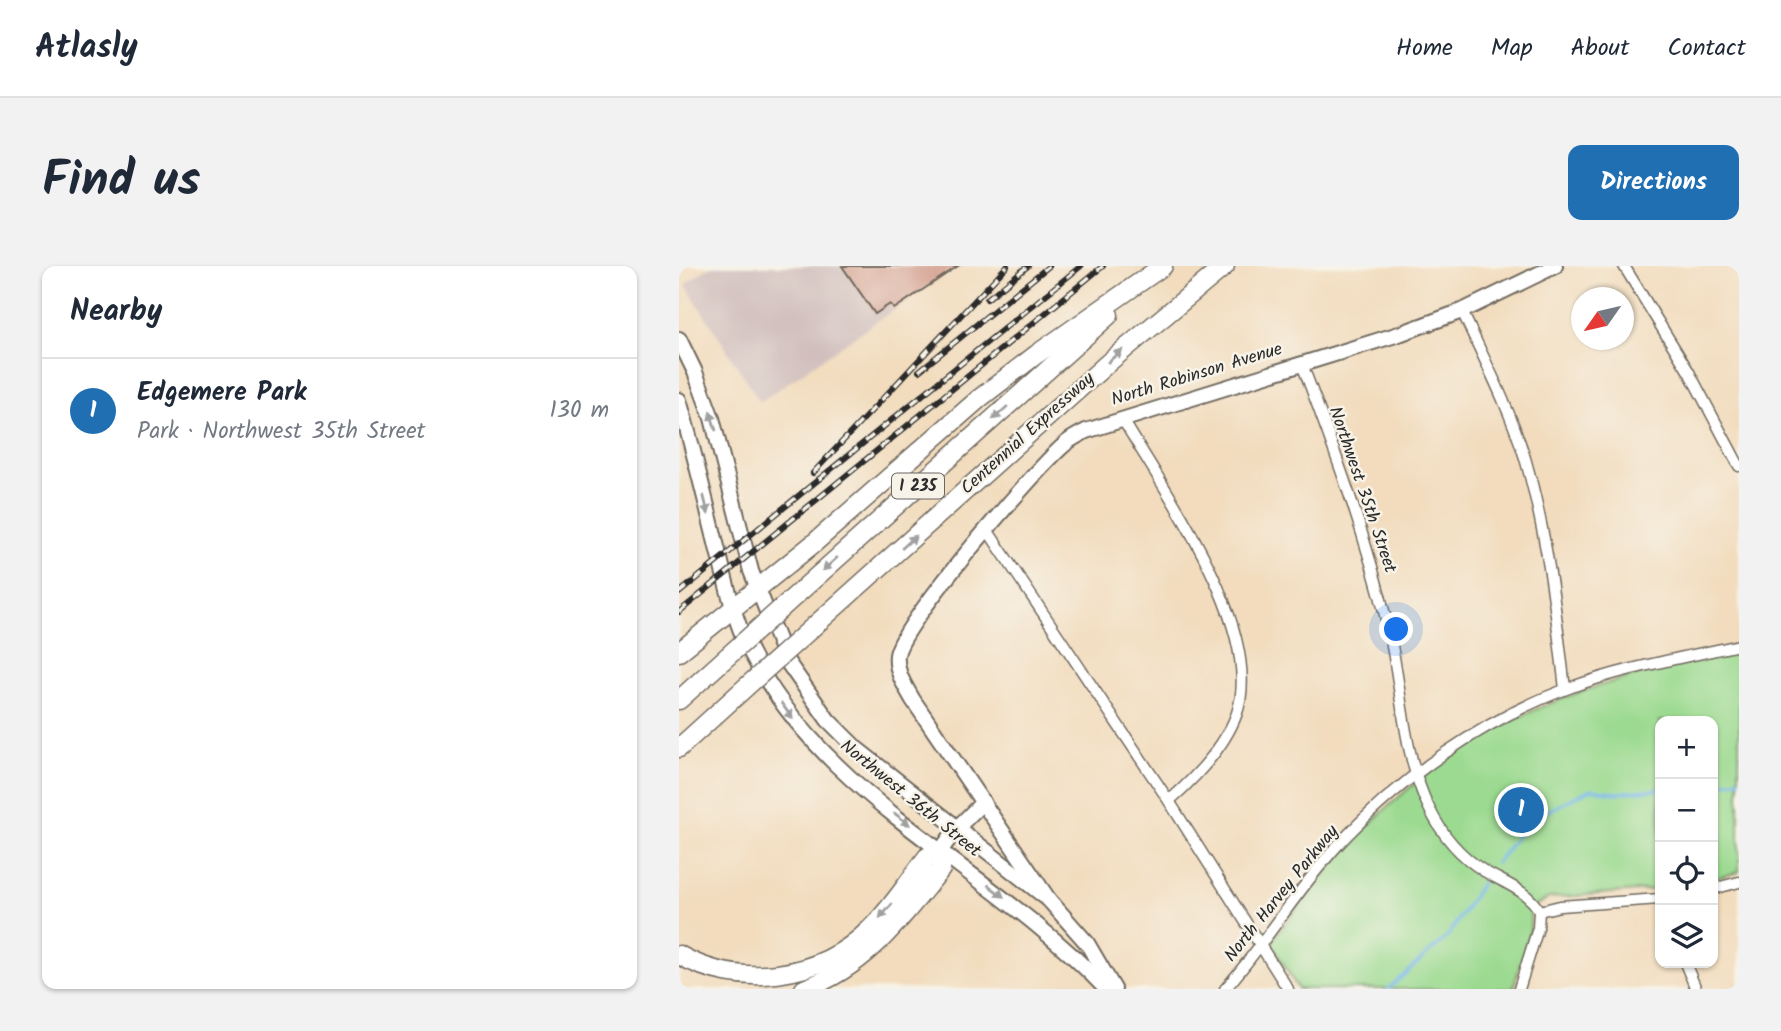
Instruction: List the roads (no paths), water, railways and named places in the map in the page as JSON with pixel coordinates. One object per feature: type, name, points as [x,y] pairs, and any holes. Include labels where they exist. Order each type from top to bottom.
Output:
[{"type":"highway","points":[[679,652],[813,544],[989,391],[1163,266]]},
{"type":"highway","name":"Centennial Expressway","points":[[679,700],[1168,266]]},
{"type":"highway","name":"Centennial Expressway","points":[[679,748],[1109,362],[1225,266]]},
{"type":"highway","points":[[679,955],[729,979],[748,981],[789,976],[829,958],[869,931],[927,857],[941,850],[941,869],[886,937],[844,970],[804,989]]},
{"type":"main road","name":"North Robinson Avenue","points":[[983,802],[909,694],[899,671],[897,655],[915,621],[988,531],[1064,444],[1086,431],[1122,418],[1302,364],[1462,311],[1555,266]]},
{"type":"main road","points":[[679,339],[712,418],[757,588]]},
{"type":"main road","name":"Northwest 36th Street","points":[[679,400],[733,607],[744,638],[769,684],[810,740],[842,772],[1052,935],[1106,989]]},
{"type":"main road","name":"Northwest 36th Street","points":[[757,588],[786,660],[828,720],[857,749],[1048,900],[1087,943],[1114,989]]},
{"type":"main road","points":[[941,850],[957,828],[983,802],[1048,900]]},
{"type":"street","points":[[1624,266],[1705,400],[1739,466]]},
{"type":"street","points":[[1462,311],[1524,457],[1550,564],[1565,689]]},
{"type":"street","name":"Northwest 35th Street","points":[[1302,364],[1367,545],[1393,648],[1423,796],[1454,846],[1482,870],[1526,896],[1539,911]]},
{"type":"street","points":[[1122,418],[1205,559],[1228,615],[1240,662],[1240,698],[1228,732],[1218,748],[1169,801]]},
{"type":"street","points":[[988,531],[1169,801],[1289,989]]},
{"type":"street","name":"North Harvey Parkway","points":[[1225,989],[1338,846],[1365,817],[1417,775],[1499,720],[1565,689],[1601,677],[1739,645]]},
{"type":"street","points":[[1718,888],[1739,882]]},
{"type":"street","points":[[1519,989],[1538,928],[1539,911],[1560,906],[1655,898]]},
{"type":"street","points":[[1687,968],[1696,989]]},
{"type":"waterway","points":[[1718,784],[1739,780]]},
{"type":"waterway","points":[[1496,863],[1530,820],[1591,789],[1618,793],[1655,789]]},
{"type":"waterway","points":[[1388,989],[1448,936],[1481,884]]},
{"type":"railway","points":[[813,473],[1007,266]]},
{"type":"railway","points":[[987,299],[1028,266]]},
{"type":"railway","points":[[919,371],[1049,266]]},
{"type":"railway","points":[[679,593],[1081,266]]},
{"type":"railway","points":[[679,612],[1103,266]]},
{"type":"place","name":"Edgemere Park","points":[[1521,810]]}]
